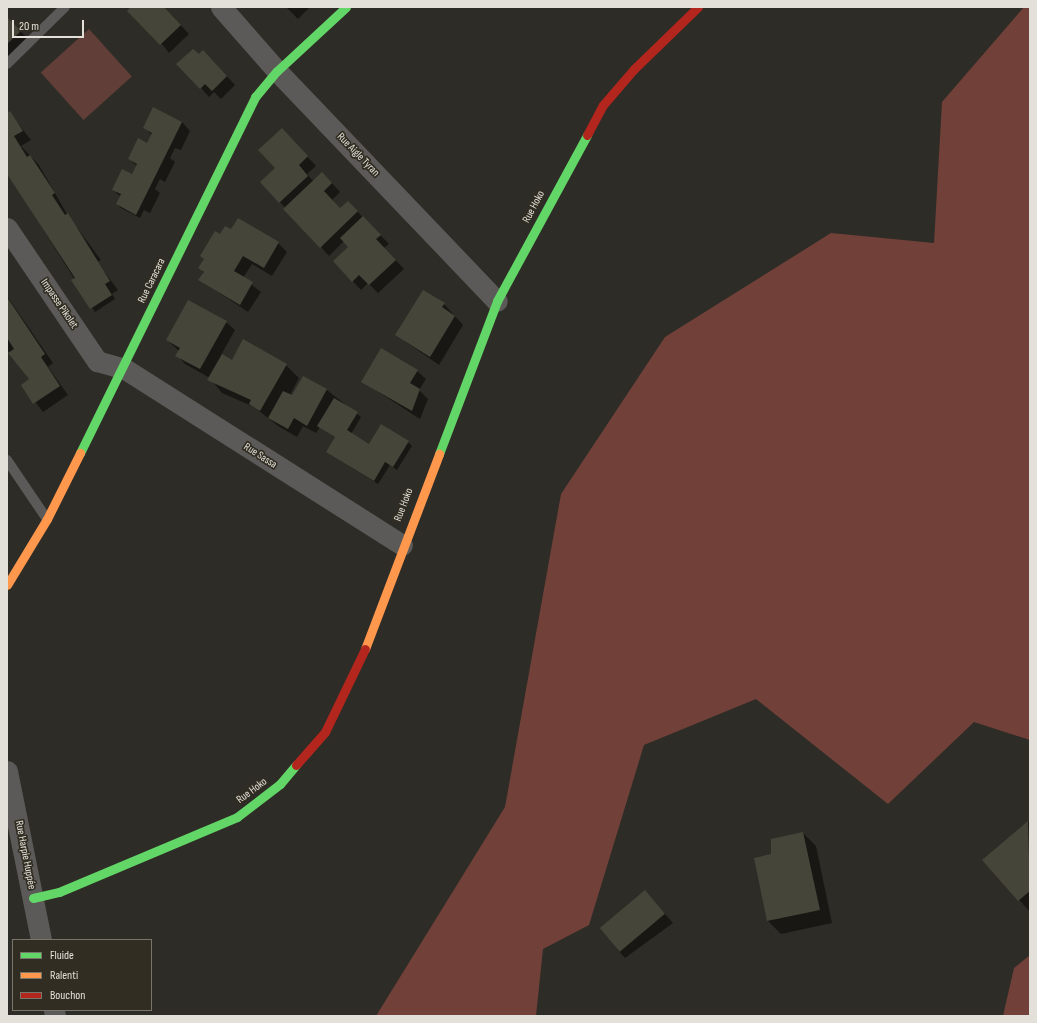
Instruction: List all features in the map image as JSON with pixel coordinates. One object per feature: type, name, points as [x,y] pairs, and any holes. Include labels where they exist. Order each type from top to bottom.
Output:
[{"type":"street","name":"Rue Aigle Tyran","points":[[221,7],[277,71],[497,301]]},
{"type":"street","name":"Rue Caracara","points":[[7,585],[47,519],[119,367],[135,343],[255,97],[277,71],[346,7]]},
{"type":"street","name":"Rue Hoko","points":[[33,898],[59,892],[237,817],[280,784],[325,732],[360,661],[402,545],[497,301],[603,105],[698,7]]},
{"type":"street","name":"Impasse Pikolet","points":[[7,228],[97,361],[119,367]]},
{"type":"street","name":"Rue Sassa","points":[[119,367],[402,545]]},
{"type":"street","name":"Rue Harpie Huppée","points":[[7,771],[41,939]]},
{"type":"lane","points":[[7,64],[65,7]]},
{"type":"lane","points":[[7,460],[47,519]]},
{"type":"shaded area","points":[[1024,7],[1030,7],[1030,740],[974,722],[888,804],[756,699],[644,745],[589,925],[543,949],[536,1016],[376,1016],[505,807],[561,494],[665,337],[831,233],[934,243],[942,102]]},
{"type":"shaded area","points":[[89,29],[132,77],[84,120],[41,72]]},
{"type":"shaded area","points":[[1030,955],[1030,1016],[1003,1016],[1014,968]]},
{"type":"building","points":[[131,7],[164,7],[181,25],[160,45],[127,11]]},
{"type":"building","points":[[7,17],[21,31],[7,44]]},
{"type":"building","points":[[193,49],[199,54],[203,50],[227,76],[212,91],[205,84],[200,89],[176,64]]},
{"type":"building","points":[[153,107],[182,122],[136,215],[116,204],[121,194],[112,190],[122,169],[132,174],[137,164],[128,159],[138,138],[147,143],[152,133],[143,128]]},
{"type":"building","points":[[10,111],[23,131],[14,136],[27,157],[30,155],[55,193],[52,195],[65,215],[68,213],[110,281],[105,284],[112,295],[90,309],[71,280],[75,278],[7,174],[7,113]]},
{"type":"building","points":[[282,128],[308,156],[299,165],[308,176],[279,203],[260,182],[275,168],[258,150]]},
{"type":"building","points":[[322,172],[332,183],[324,191],[340,208],[348,201],[358,211],[320,248],[283,209]]},
{"type":"building","points":[[363,216],[381,235],[376,239],[396,260],[369,285],[359,275],[352,282],[333,261],[348,247],[340,238]]},
{"type":"building","points":[[238,218],[279,242],[264,268],[243,256],[234,271],[253,282],[240,305],[198,280],[204,272],[198,268],[204,259],[200,256],[215,231],[220,234],[225,226],[231,229]]},
{"type":"building","points":[[423,290],[445,303],[442,307],[455,316],[430,357],[395,335]]},
{"type":"building","points":[[7,297],[45,354],[41,357],[60,386],[33,404],[21,385],[29,379],[8,353],[14,349],[7,338]]},
{"type":"building","points":[[188,300],[227,321],[200,369],[175,356],[180,348],[166,340]]},
{"type":"building","points":[[243,339],[287,364],[260,411],[249,404],[251,400],[207,380],[222,354],[232,360]]},
{"type":"building","points":[[381,348],[418,370],[410,383],[420,389],[412,411],[361,382]]},
{"type":"building","points":[[303,376],[327,389],[307,426],[294,418],[288,429],[268,418],[283,391],[292,395]]},
{"type":"building","points":[[334,398],[358,412],[347,430],[369,444],[381,424],[409,441],[393,467],[385,462],[374,481],[326,452],[335,437],[317,426]]},
{"type":"building","points":[[1028,821],[1030,891],[1018,901],[982,860]]},
{"type":"building","points":[[803,832],[820,910],[767,921],[754,858],[771,854],[771,839]]},
{"type":"building","points":[[645,890],[665,914],[620,952],[600,928]]},
{"type":"traffic: fast","points":[[80,453],[255,97],[277,71],[346,7]]},
{"type":"traffic: fast","points":[[439,454],[497,301],[587,135]]},
{"type":"traffic: fast","points":[[33,898],[59,892],[237,817],[280,784],[296,765]]},
{"type":"traffic: slow","points":[[7,585],[47,519],[80,453]]},
{"type":"traffic: slow","points":[[365,649],[439,454]]},
{"type":"traffic: jam","points":[[587,135],[603,105],[634,69],[698,7]]},
{"type":"traffic: jam","points":[[296,765],[325,732],[365,649]]}]
